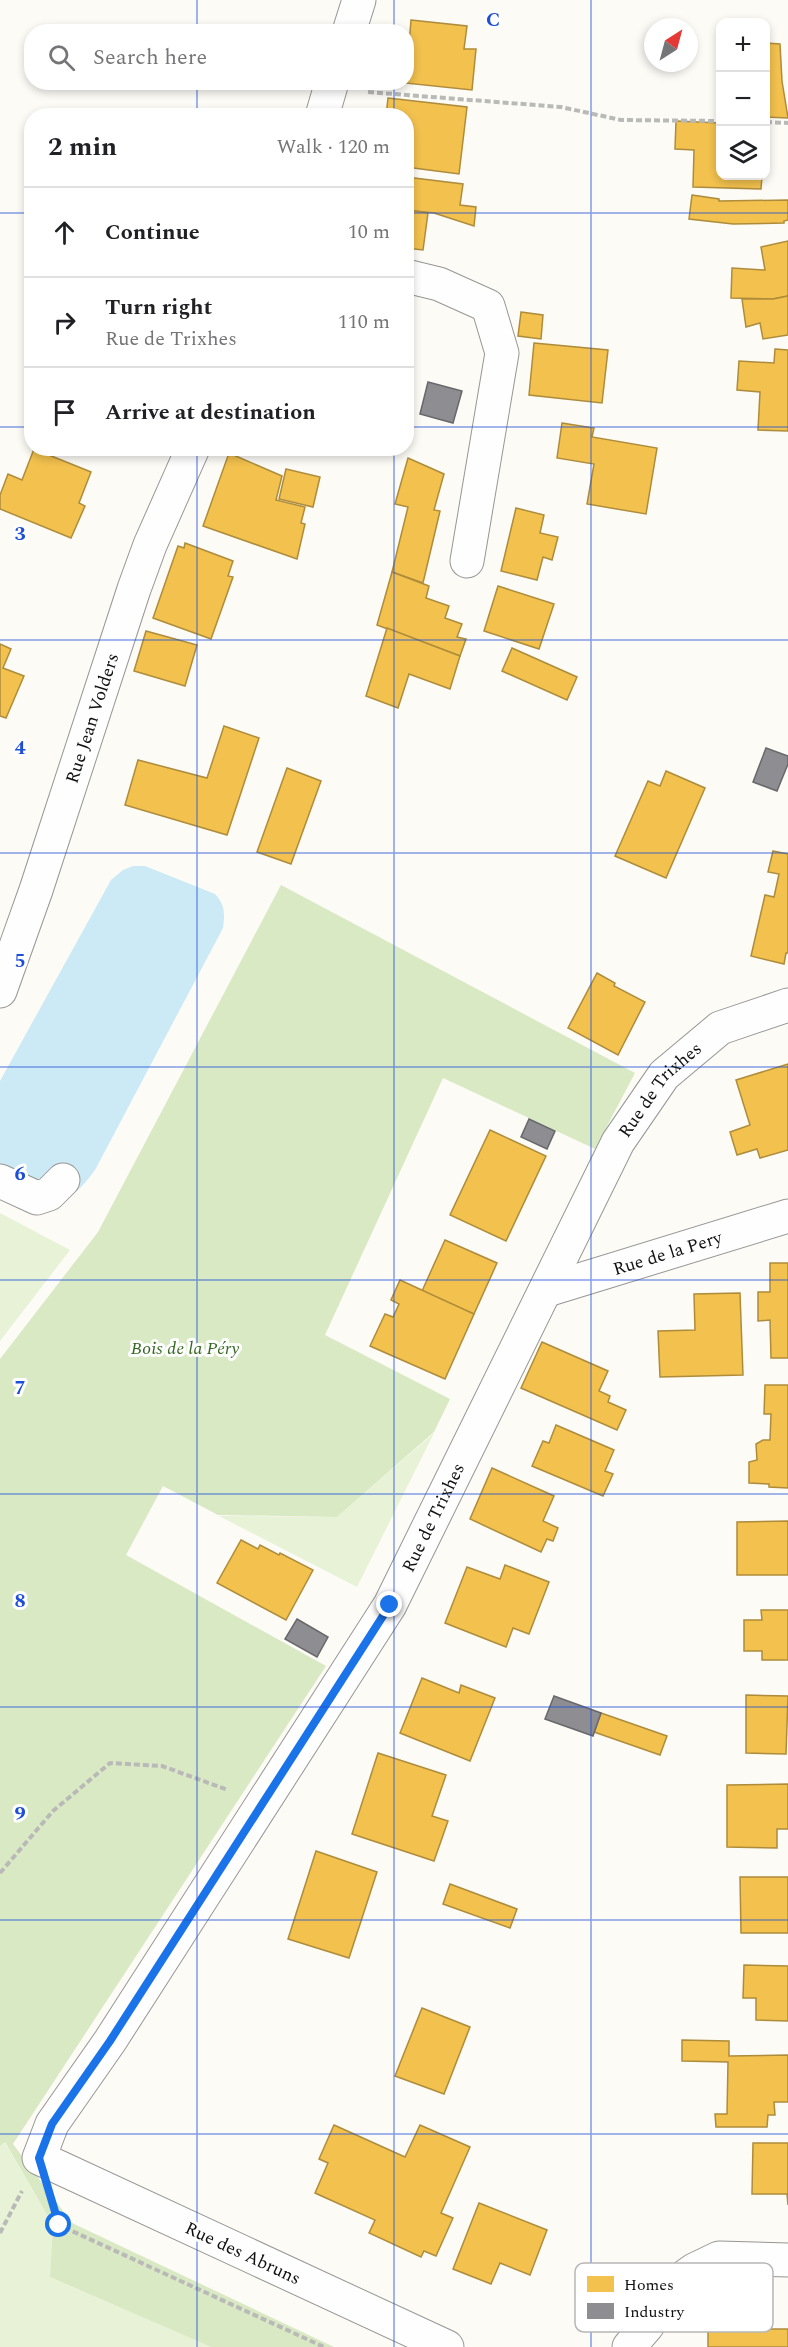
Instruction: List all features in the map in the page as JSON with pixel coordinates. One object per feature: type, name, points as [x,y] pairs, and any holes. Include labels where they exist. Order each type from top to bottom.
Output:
[{"type":"street","points":[[351,24],[358,0]]},
{"type":"street","points":[[324,108],[330,90]]},
{"type":"street","points":[[414,278],[439,284],[488,306],[502,352],[467,561]]},
{"type":"street","name":"Rue Jean Volders","points":[[0,991],[36,890],[134,589],[150,545],[190,456]]},
{"type":"street","name":"Rue de Trixhes","points":[[39,2158],[52,2124],[110,2041],[261,1802],[390,1605],[618,1142],[664,1075],[720,1028],[788,1005]]},
{"type":"street","points":[[0,1181],[37,1198],[50,1194],[63,1180]]},
{"type":"street","name":"Rue de la Pery","points":[[546,1290],[788,1216]]},
{"type":"street","name":"Rue des Abruns","points":[[39,2158],[447,2347]]},
{"type":"street","points":[[709,2263],[719,2258],[788,2260]]},
{"type":"street","points":[[629,2347],[642,2332]]},
{"type":"path","points":[[362,90],[561,107],[621,120],[716,121]]},
{"type":"path","points":[[770,122],[788,123]]},
{"type":"path","points":[[0,1873],[53,1811],[110,1763],[162,1766],[261,1802]]},
{"type":"path","points":[[0,2233],[39,2158]]},
{"type":"path","points":[[39,2158],[59,2225],[324,2347]]},
{"type":"green space","name":"Bois de la Péry","points":[[281,885],[635,1073],[595,1149],[443,1078],[325,1335],[450,1399],[434,1432],[337,1517],[218,1515],[163,1486],[126,1555],[326,1666],[13,2144],[72,2223],[334,2347],[211,2347],[50,2277],[53,2225],[5,2142],[0,2146],[0,1359],[98,1232]]},
{"type":"green space","points":[[0,1213],[70,1250],[0,1341]]},
{"type":"green space","points":[[434,1433],[357,1587],[219,1516],[337,1517]]},
{"type":"green space","points":[[4,2141],[53,2225],[50,2277],[211,2347],[0,2347],[0,2146]]},
{"type":"water","points":[[133,866],[145,866],[215,894],[224,910],[223,928],[95,1170],[85,1182],[69,1198],[49,1210],[0,1195],[0,1081],[111,880],[123,870]]},
{"type":"building: Homes","points":[[411,20],[467,26],[464,49],[476,49],[472,90],[414,84],[414,24],[411,24]]},
{"type":"building: Homes","points":[[770,43],[780,44],[782,81],[788,118],[770,117]]},
{"type":"building: Homes","points":[[388,98],[467,107],[459,174],[414,168],[414,108],[387,108]]},
{"type":"building: Homes","points":[[676,121],[716,123],[716,180],[762,180],[761,189],[693,187],[694,150],[675,149]]},
{"type":"building: Homes","points":[[414,178],[463,184],[460,205],[476,207],[474,226],[434,213],[414,211]]},
{"type":"building: Homes","points":[[692,195],[719,199],[719,201],[788,200],[788,220],[784,223],[733,224],[689,219]]},
{"type":"building: Homes","points":[[414,211],[428,213],[423,250],[414,249]]},
{"type":"building: Homes","points":[[788,241],[788,296],[773,299],[731,298],[732,268],[765,270],[761,247]]},
{"type":"building: Homes","points":[[788,296],[788,335],[763,339],[760,323],[746,327],[742,299],[773,299]]},
{"type":"building: Homes","points":[[521,312],[543,315],[541,339],[518,336]]},
{"type":"building: Homes","points":[[534,343],[608,350],[602,403],[529,395]]},
{"type":"building: Homes","points":[[775,349],[788,350],[788,431],[758,430],[760,392],[737,390],[739,361],[774,363]]},
{"type":"building: Homes","points":[[562,423],[594,428],[592,437],[657,448],[646,514],[587,504],[594,464],[557,458]]},
{"type":"building: Homes","points":[[31,456],[51,456],[91,472],[79,503],[85,506],[71,538],[0,509],[0,495],[8,474],[22,480]]},
{"type":"building: Homes","points":[[228,456],[236,456],[282,476],[276,500],[305,507],[301,523],[305,524],[297,559],[203,526]]},
{"type":"building: Homes","points":[[408,458],[444,474],[434,510],[440,511],[423,583],[392,572],[408,507],[395,504]]},
{"type":"building: Homes","points":[[286,469],[320,477],[313,507],[279,499]]},
{"type":"building: Homes","points":[[516,508],[544,515],[540,533],[558,537],[552,560],[543,557],[537,580],[501,571]]},
{"type":"building: Homes","points":[[185,543],[233,561],[228,576],[233,577],[211,639],[153,618],[178,546],[184,548]]},
{"type":"building: Homes","points":[[392,572],[429,586],[426,598],[449,606],[445,618],[462,624],[457,637],[466,639],[460,656],[377,625]]},
{"type":"building: Homes","points":[[498,586],[554,604],[539,649],[484,631]]},
{"type":"building: Homes","points":[[387,628],[460,656],[450,689],[409,674],[398,708],[366,696]]},
{"type":"building: Homes","points":[[146,631],[197,645],[185,686],[134,671]]},
{"type":"building: Homes","points":[[0,644],[11,649],[3,668],[24,676],[6,718],[0,716]]},
{"type":"building: Homes","points":[[512,648],[577,677],[567,700],[502,671]]},
{"type":"building: Homes","points":[[224,726],[259,738],[227,835],[125,805],[138,760],[207,778]]},
{"type":"building: Homes","points":[[287,768],[321,781],[291,864],[257,852]]},
{"type":"building: Homes","points":[[666,771],[705,788],[666,878],[615,856],[648,781],[660,786]]},
{"type":"building: Homes","points":[[773,851],[788,854],[788,953],[786,953],[784,964],[751,956],[765,895],[774,897],[779,874],[768,872]]},
{"type":"building: Homes","points":[[597,973],[615,983],[614,986],[645,1002],[618,1055],[568,1028]]},
{"type":"building: Homes","points":[[788,1064],[788,1150],[760,1158],[757,1149],[737,1155],[730,1132],[750,1125],[736,1080]]},
{"type":"building: Homes","points":[[490,1130],[546,1156],[506,1241],[450,1215]]},
{"type":"building: Homes","points":[[445,1240],[497,1263],[474,1314],[422,1291]]},
{"type":"building: Homes","points":[[770,1263],[788,1263],[788,1358],[771,1358],[770,1320],[758,1321],[758,1292],[770,1292]]},
{"type":"building: Homes","points":[[400,1280],[474,1314],[445,1379],[370,1346],[385,1314],[393,1317],[399,1304],[391,1300]]},
{"type":"building: Homes","points":[[740,1293],[743,1375],[660,1377],[658,1331],[695,1330],[694,1294]]},
{"type":"building: Homes","points":[[542,1342],[608,1371],[599,1391],[610,1396],[608,1402],[626,1410],[617,1430],[521,1388]]},
{"type":"building: Homes","points":[[765,1385],[788,1385],[788,1488],[749,1483],[749,1462],[757,1460],[756,1444],[763,1440],[770,1440],[771,1414],[764,1414]]},
{"type":"building: Homes","points":[[556,1425],[614,1450],[605,1471],[613,1474],[603,1496],[532,1466],[543,1441],[549,1443]]},
{"type":"building: Homes","points":[[492,1468],[554,1496],[543,1521],[558,1528],[553,1541],[547,1539],[541,1552],[470,1519]]},
{"type":"building: Homes","points":[[788,1521],[788,1575],[737,1575],[737,1522]]},
{"type":"building: Homes","points":[[241,1540],[258,1549],[260,1545],[279,1555],[280,1553],[313,1570],[286,1620],[217,1583]]},
{"type":"building: Homes","points":[[505,1565],[549,1582],[529,1634],[513,1628],[506,1647],[445,1623],[467,1567],[500,1579]]},
{"type":"building: Homes","points":[[761,1610],[788,1610],[788,1660],[762,1660],[762,1651],[744,1651],[744,1620],[762,1620]]},
{"type":"building: Homes","points":[[422,1678],[459,1693],[461,1685],[495,1698],[470,1761],[400,1733]]},
{"type":"building: Homes","points":[[746,1695],[788,1696],[786,1754],[746,1753]]},
{"type":"building: Homes","points":[[601,1713],[667,1736],[660,1755],[594,1732]]},
{"type":"building: Homes","points":[[378,1753],[446,1775],[432,1816],[448,1821],[434,1861],[352,1834]]},
{"type":"building: Homes","points":[[788,1784],[788,1829],[777,1829],[777,1848],[727,1847],[727,1785]]},
{"type":"building: Homes","points":[[316,1851],[377,1872],[349,1958],[288,1939]]},
{"type":"building: Homes","points":[[740,1877],[788,1877],[788,1933],[741,1933]]},
{"type":"building: Homes","points":[[450,1884],[517,1909],[510,1928],[443,1904]]},
{"type":"building: Homes","points":[[744,1965],[788,1966],[788,2021],[756,2020],[756,1998],[743,1998]]},
{"type":"building: Homes","points":[[422,2008],[470,2027],[444,2094],[395,2076]]},
{"type":"building: Homes","points":[[682,2040],[729,2041],[729,2056],[788,2055],[788,2102],[774,2102],[775,2115],[768,2115],[767,2127],[716,2127],[715,2114],[727,2114],[728,2062],[682,2061]]},
{"type":"building: Homes","points":[[334,2125],[405,2157],[420,2125],[470,2147],[441,2213],[453,2218],[436,2256],[424,2251],[421,2257],[369,2233],[375,2220],[315,2193],[328,2163],[319,2159]]},
{"type":"building: Homes","points":[[753,2143],[788,2143],[788,2205],[787,2194],[752,2194]]},
{"type":"building: Homes","points":[[479,2203],[547,2230],[530,2275],[500,2263],[491,2284],[453,2269]]},
{"type":"building: Homes","points":[[773,2329],[788,2329],[788,2347],[708,2347],[708,2332],[773,2332]]},
{"type":"building: Industry","points":[[428,382],[462,391],[453,423],[420,414]]},
{"type":"building: Industry","points":[[766,748],[788,756],[788,764],[777,791],[753,782]]},
{"type":"building: Industry","points":[[529,1119],[555,1131],[547,1149],[521,1137]]},
{"type":"building: Industry","points":[[297,1619],[328,1637],[317,1657],[285,1639]]},
{"type":"building: Industry","points":[[554,1696],[601,1713],[593,1736],[545,1719]]},
{"type":"route","points":[[59,2225],[39,2158],[52,2124],[110,2041],[261,1802],[390,1605]]}]
